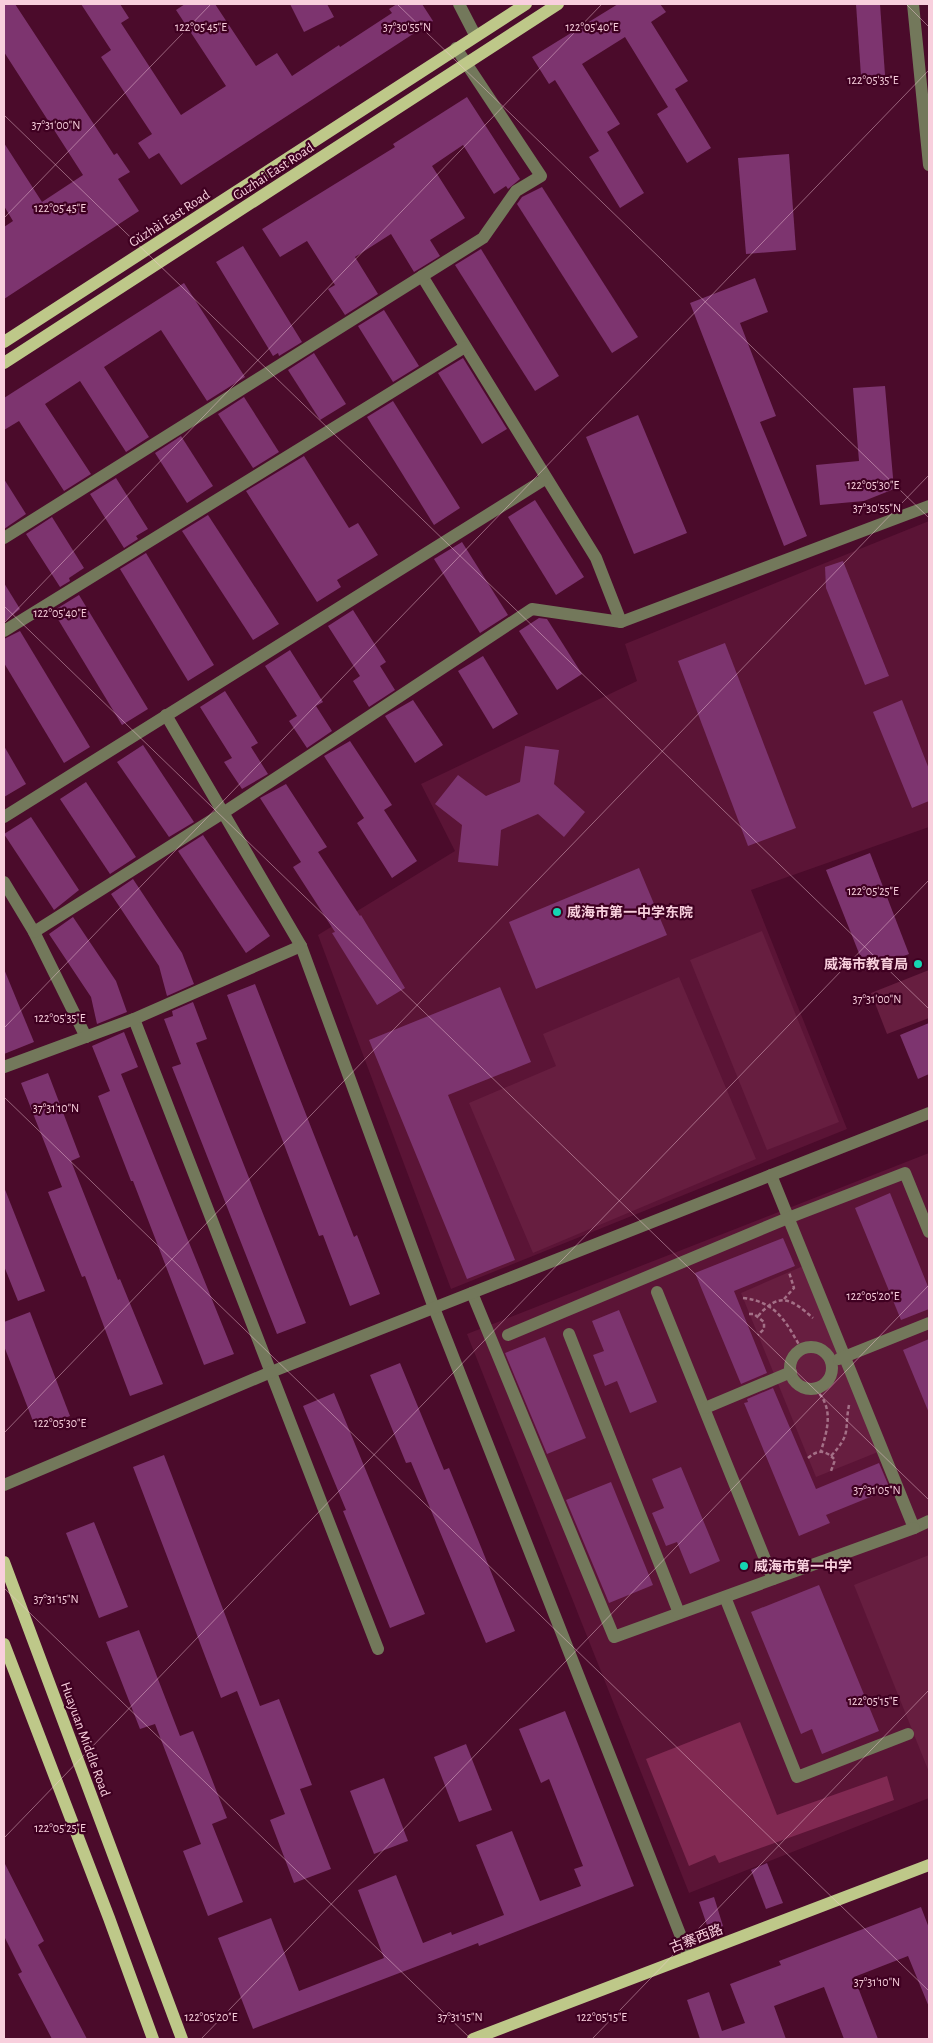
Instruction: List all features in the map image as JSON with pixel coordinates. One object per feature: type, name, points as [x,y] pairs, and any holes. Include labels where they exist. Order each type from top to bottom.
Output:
[{"type":"main road","name":"Gǔzhài East Road","points":[[4,342],[475,35],[526,4]]},
{"type":"main road","name":"Guzhai East Road","points":[[4,363],[558,4]]},
{"type":"main road","name":"Huayuan Middle Road","points":[[4,1562],[182,2039]]},
{"type":"main road","points":[[4,1644],[110,1918],[153,2039]]},
{"type":"main road","name":"古寨西路","points":[[473,2039],[929,1865]]},
{"type":"street","points":[[460,4],[475,35]]},
{"type":"street","points":[[912,4],[929,165]]},
{"type":"street","points":[[4,538],[483,238],[516,191],[541,176],[456,48]]},
{"type":"street","points":[[422,276],[545,479],[596,558],[621,622]]},
{"type":"street","points":[[4,631],[465,347]]},
{"type":"street","points":[[4,817],[545,479]]},
{"type":"street","points":[[34,932],[223,813],[532,609],[621,622],[929,506]]},
{"type":"street","points":[[166,715],[301,946],[434,1308],[689,1957]]},
{"type":"street","points":[[4,882],[34,932],[86,1037]]},
{"type":"street","points":[[4,1067],[134,1019],[301,946]]},
{"type":"street","points":[[134,1019],[378,1649]]},
{"type":"street","points":[[4,1485],[271,1372],[929,1113]]},
{"type":"street","points":[[508,1335],[788,1218],[906,1173],[929,1232]]},
{"type":"street","points":[[771,1175],[914,1528]]},
{"type":"street","points":[[657,1292],[773,1579]]},
{"type":"street","points":[[472,1293],[614,1637],[929,1521]]},
{"type":"street","points":[[831,1362],[929,1323]]},
{"type":"street","points":[[569,1334],[679,1614]]},
{"type":"street","points":[[809,1348],[823,1351],[831,1362],[832,1369],[827,1382],[815,1389],[802,1387],[797,1383],[791,1372],[793,1359],[802,1350],[809,1348]]},
{"type":"street","points":[[705,1408],[791,1372]]},
{"type":"street","points":[[725,1597],[797,1776],[908,1734]]},
{"type":"path","points":[[758,1316],[768,1305],[784,1299],[794,1288],[788,1272]]},
{"type":"path","points":[[743,1298],[760,1300],[768,1305],[780,1316],[802,1350]]},
{"type":"path","points":[[784,1299],[796,1303],[820,1323],[832,1326]]},
{"type":"path","points":[[749,1314],[758,1316],[764,1322],[764,1329],[758,1335]]},
{"type":"path","points":[[815,1389],[825,1399],[827,1410],[827,1429],[821,1450]]},
{"type":"path","points":[[831,1456],[842,1444],[848,1427],[850,1400],[859,1391]]},
{"type":"path","points":[[808,1458],[814,1452],[821,1450],[834,1460],[831,1471]]},
{"type":"shaded area","name":"威海市第一中学东院","points":[[929,521],[929,827],[751,890],[847,1129],[451,1289],[318,935],[455,851],[421,784],[637,681],[625,644]]},
{"type":"shaded area","points":[[762,931],[839,1122],[767,1150],[690,960]]},
{"type":"shaded area","points":[[929,970],[929,1018],[887,1034],[871,993]]},
{"type":"shaded area","points":[[679,977],[756,1159],[533,1253],[469,1103],[556,1066],[543,1034]]},
{"type":"shaded area","name":"威海市第一中学","points":[[929,1153],[929,1798],[689,1893],[467,1334]]},
{"type":"shaded area","points":[[803,1266],[878,1452],[816,1477],[741,1293]]},
{"type":"shaded area","points":[[929,1555],[929,1772],[854,1585]]},
{"type":"shaded area","points":[[740,1722],[777,1815],[887,1776],[894,1800],[719,1863],[715,1855],[689,1866],[646,1759]]},
{"type":"building","points":[[4,4],[15,4],[114,155],[117,153],[130,172],[118,179],[139,211],[4,299],[4,227],[13,221],[4,206],[4,143],[42,202],[83,175],[4,52]]},
{"type":"building","points":[[81,4],[120,4],[129,18],[121,23],[181,115],[226,86],[176,10],[185,4],[215,4],[256,66],[277,53],[292,76],[392,13],[389,9],[397,4],[422,4],[433,21],[181,185],[159,153],[149,159],[138,143],[152,134],[101,57],[111,50]]},
{"type":"building","points":[[290,4],[327,4],[334,17],[304,32]]},
{"type":"building","points":[[618,4],[660,4],[666,12],[651,22],[688,81],[675,89],[711,148],[687,163],[657,114],[668,107],[625,37],[582,64],[620,124],[607,132],[644,193],[620,208],[589,157],[599,151],[555,80],[549,84],[532,57]]},
{"type":"building","points":[[856,4],[880,4],[885,75],[861,76]]},
{"type":"building","points":[[467,97],[520,179],[508,189],[506,186],[494,194],[463,145],[432,166],[465,218],[430,240],[440,256],[414,272],[391,234],[355,257],[378,294],[345,315],[328,289],[335,285],[307,241],[280,257],[262,229],[395,147],[393,144]]},
{"type":"building","points":[[789,154],[796,250],[746,254],[738,158]]},
{"type":"building","points":[[542,187],[638,337],[612,353],[517,204],[522,197]]},
{"type":"building","points":[[243,246],[302,342],[279,356],[278,353],[273,356],[216,262]]},
{"type":"building","points":[[481,249],[559,376],[535,391],[455,265]]},
{"type":"building","points":[[755,278],[768,312],[740,323],[776,416],[760,422],[807,536],[784,546],[690,303]]},
{"type":"building","points":[[184,283],[245,377],[207,401],[161,330],[104,367],[149,437],[126,452],[80,381],[45,404],[91,474],[64,491],[19,421],[4,430],[4,398]]},
{"type":"building","points":[[384,310],[419,366],[393,382],[358,326]]},
{"type":"building","points":[[314,353],[346,404],[320,420],[288,370]]},
{"type":"building","points":[[463,358],[507,429],[482,444],[438,373]]},
{"type":"building","points":[[885,386],[894,489],[864,501],[820,505],[816,465],[859,461],[853,388]]},
{"type":"building","points":[[244,397],[279,452],[253,468],[218,414]]},
{"type":"building","points":[[393,401],[460,508],[434,525],[367,417]]},
{"type":"building","points":[[638,415],[687,533],[634,554],[586,437]]},
{"type":"building","points":[[181,436],[213,486],[187,503],[155,453]]},
{"type":"building","points":[[304,456],[349,528],[358,523],[378,555],[337,580],[341,587],[317,602],[246,491]]},
{"type":"building","points":[[116,478],[148,529],[136,536],[138,539],[124,548],[90,494]]},
{"type":"building","points":[[4,479],[26,514],[4,529]]},
{"type":"building","points":[[535,500],[584,577],[556,595],[508,517]]},
{"type":"building","points":[[208,515],[279,624],[253,640],[182,531]]},
{"type":"building","points":[[52,517],[84,568],[69,578],[70,581],[60,587],[26,534]]},
{"type":"building","points":[[462,542],[508,615],[480,633],[434,559]]},
{"type":"building","points":[[146,553],[214,665],[188,681],[120,569]]},
{"type":"building","points":[[843,561],[889,676],[865,685],[826,588],[825,567]]},
{"type":"building","points":[[4,583],[20,609],[4,622]]},
{"type":"building","points":[[79,595],[148,709],[122,725],[53,611]]},
{"type":"building","points":[[353,610],[386,662],[380,666],[395,690],[369,707],[353,681],[360,676],[328,626]]},
{"type":"building","points":[[539,618],[547,619],[582,674],[557,690],[519,631]]},
{"type":"building","points":[[20,631],[90,747],[64,763],[4,663],[4,639]]},
{"type":"building","points":[[725,643],[796,828],[748,846],[678,661]]},
{"type":"building","points":[[290,650],[323,702],[316,706],[332,731],[307,748],[289,721],[297,716],[265,666]]},
{"type":"building","points":[[483,656],[518,714],[493,729],[458,671]]},
{"type":"building","points":[[225,691],[258,743],[251,747],[268,774],[242,789],[224,762],[232,758],[200,707]]},
{"type":"building","points":[[413,700],[443,745],[415,763],[385,716]]},
{"type":"building","points":[[902,700],[929,769],[929,801],[912,808],[873,712]]},
{"type":"building","points":[[350,741],[392,805],[384,810],[417,861],[392,878],[357,823],[364,818],[324,756]]},
{"type":"building","points":[[143,745],[194,822],[169,837],[117,762]]},
{"type":"building","points":[[4,746],[26,784],[4,797]]},
{"type":"building","points":[[525,746],[559,750],[554,784],[585,812],[564,837],[538,814],[501,830],[498,866],[458,862],[462,825],[435,804],[458,775],[486,796],[520,782]]},
{"type":"building","points":[[86,782],[136,857],[110,874],[60,799]]},
{"type":"building","points":[[286,784],[327,847],[318,852],[361,915],[405,988],[377,1005],[332,933],[335,932],[293,867],[301,862],[260,798]]},
{"type":"building","points":[[31,817],[79,890],[54,910],[4,834]]},
{"type":"building","points":[[203,835],[270,936],[246,953],[178,851]]},
{"type":"building","points":[[870,853],[909,954],[866,971],[826,870]]},
{"type":"building","points":[[639,868],[667,935],[536,989],[509,922]]},
{"type":"building","points":[[133,879],[182,953],[194,984],[167,996],[159,966],[111,894]]},
{"type":"building","points":[[73,917],[116,981],[127,1012],[97,1024],[91,997],[49,934]]},
{"type":"building","points":[[4,969],[34,1042],[4,1054]]},
{"type":"building","points":[[255,984],[354,1237],[357,1235],[380,1294],[350,1306],[323,1235],[319,1236],[227,995]]},
{"type":"building","points":[[500,987],[531,1062],[448,1095],[515,1260],[467,1279],[369,1040]]},
{"type":"building","points":[[193,1002],[207,1039],[196,1043],[306,1323],[277,1334],[172,1067],[181,1064],[164,1019],[173,1016],[172,1011]]},
{"type":"building","points":[[929,1023],[929,1074],[918,1079],[900,1035]]},
{"type":"building","points":[[124,1032],[138,1067],[121,1074],[234,1354],[204,1365],[98,1096],[110,1091],[92,1046]]},
{"type":"building","points":[[48,1073],[80,1157],[71,1161],[118,1280],[120,1279],[163,1384],[130,1396],[85,1276],[82,1277],[48,1192],[62,1187],[21,1083]]},
{"type":"building","points":[[4,1187],[45,1291],[18,1301],[4,1266]]},
{"type":"building","points":[[890,1193],[929,1289],[929,1309],[901,1320],[855,1208]]},
{"type":"building","points":[[783,1238],[795,1266],[734,1291],[767,1373],[741,1384],[695,1273]]},
{"type":"building","points":[[619,1310],[657,1402],[630,1413],[617,1381],[605,1386],[593,1355],[604,1351],[592,1321]]},
{"type":"building","points":[[30,1312],[70,1416],[36,1429],[4,1346],[4,1322]]},
{"type":"building","points":[[545,1337],[586,1438],[547,1454],[505,1353]]},
{"type":"building","points":[[929,1339],[929,1413],[903,1350]]},
{"type":"building","points":[[400,1363],[444,1470],[449,1468],[515,1631],[486,1643],[411,1462],[406,1463],[370,1375]]},
{"type":"building","points":[[773,1388],[816,1489],[879,1463],[890,1489],[826,1515],[830,1523],[799,1536],[744,1403],[748,1402],[747,1399]]},
{"type":"building","points":[[334,1393],[425,1614],[390,1628],[343,1511],[346,1510],[303,1406]]},
{"type":"building","points":[[164,1455],[260,1706],[279,1699],[312,1785],[300,1789],[331,1869],[294,1883],[270,1820],[285,1814],[237,1691],[221,1698],[133,1467]]},
{"type":"building","points":[[681,1467],[720,1561],[690,1574],[677,1542],[666,1546],[652,1513],[664,1508],[652,1479]]},
{"type":"building","points":[[611,1482],[653,1585],[609,1603],[566,1500]]},
{"type":"building","points":[[94,1522],[128,1607],[99,1618],[66,1533]]},
{"type":"building","points":[[819,1585],[879,1731],[822,1754],[812,1729],[801,1734],[751,1612]]},
{"type":"building","points":[[139,1630],[180,1736],[193,1731],[227,1818],[212,1824],[243,1902],[208,1916],[183,1851],[201,1844],[155,1724],[140,1729],[106,1642]]},
{"type":"building","points":[[565,1711],[634,1886],[479,1946],[478,1943],[253,2029],[218,1938],[271,1918],[299,1991],[384,1958],[358,1890],[396,1875],[423,1943],[451,1932],[452,1935],[504,1915],[476,1845],[512,1831],[540,1901],[581,1886],[574,1869],[583,1866],[549,1779],[541,1783],[519,1729]]},
{"type":"building","points":[[466,1744],[492,1810],[459,1822],[434,1757]]},
{"type":"building","points":[[384,1778],[408,1841],[374,1854],[350,1791]]},
{"type":"building","points":[[4,1862],[44,1941],[38,1945],[87,2039],[52,2039],[18,1974],[22,1972],[4,1936]]},
{"type":"building","points":[[767,1863],[783,1903],[766,1909],[751,1870]]},
{"type":"building","points":[[714,1897],[723,1926],[709,1931],[699,1902]]},
{"type":"building","points":[[921,1907],[929,1928],[929,2007],[908,1956],[854,1977],[878,2039],[844,2039],[824,1987],[774,2006],[786,2039],[700,2039],[687,2000],[709,1992],[722,2031],[745,2023],[730,1984],[781,1965],[779,1961]]},
{"type":"place","name":"威海市第一中学东院","points":[[557,912]]},
{"type":"place","name":"威海市教育局","points":[[918,964]]},
{"type":"place","name":"威海市第一中学","points":[[744,1566]]}]
